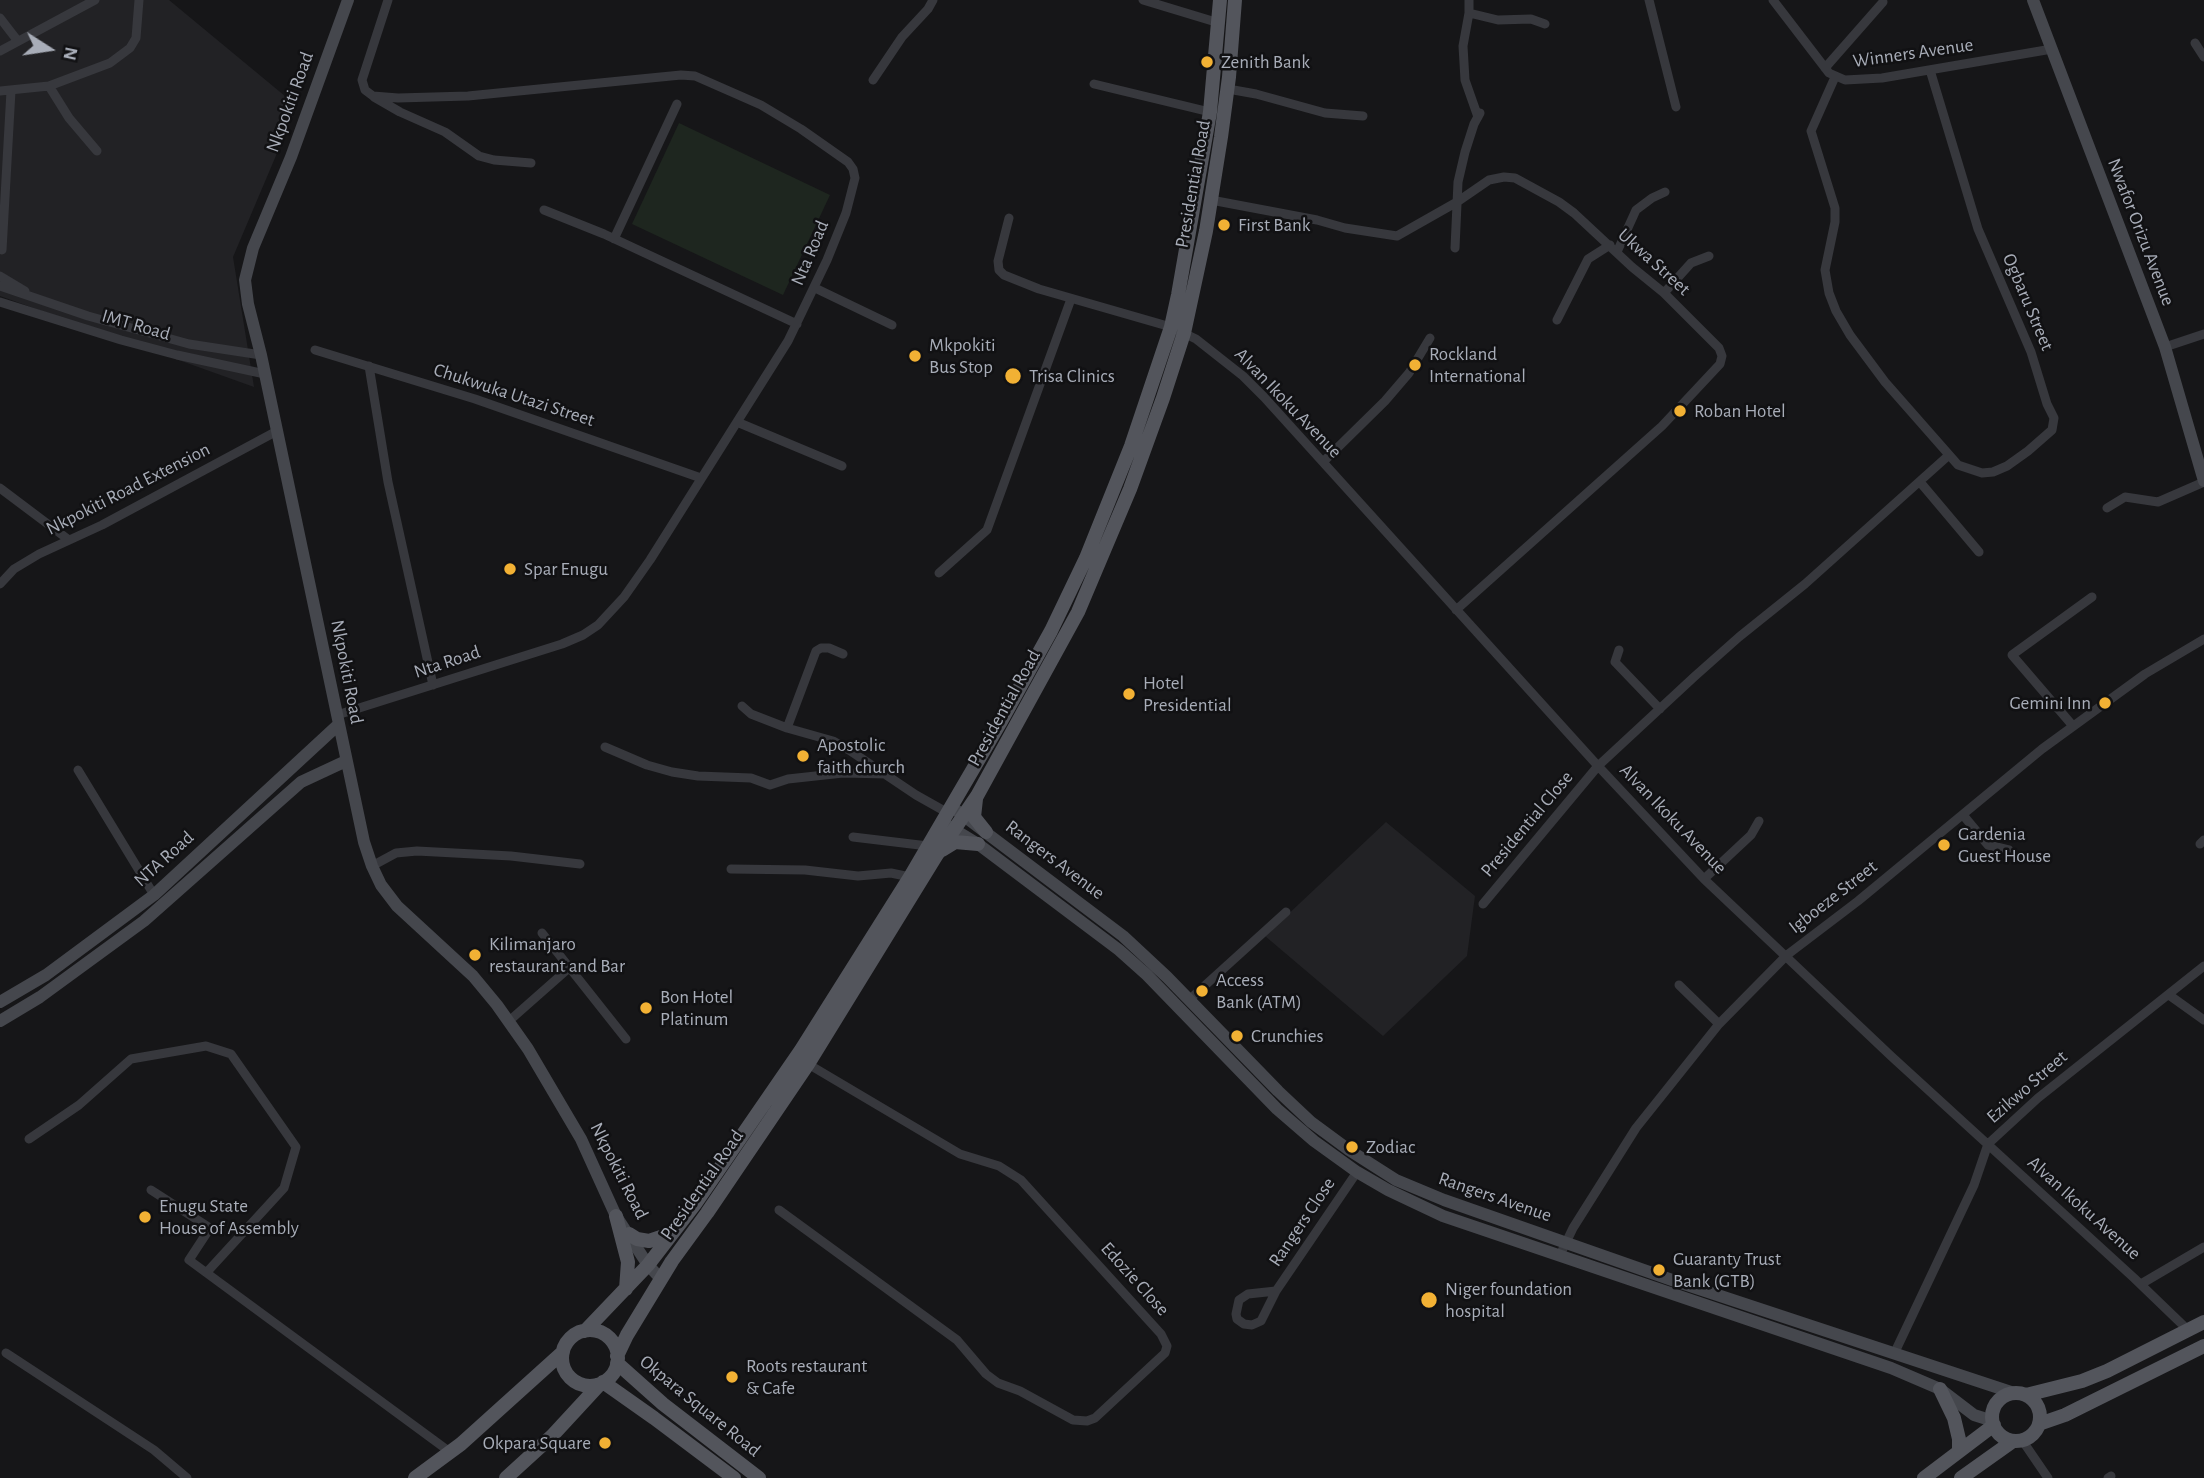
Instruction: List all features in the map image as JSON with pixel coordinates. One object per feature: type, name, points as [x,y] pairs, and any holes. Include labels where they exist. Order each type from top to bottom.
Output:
[{"type":"main road","name":"Nkpokiti Road","points":[[348,0],[291,156],[253,248],[245,280],[363,842],[381,885],[397,906],[472,976],[509,1021],[568,1115],[616,1216],[648,1265],[661,1279]]},
{"type":"main road","name":"Presidential Road","points":[[585,1331],[648,1265],[695,1204],[860,969],[952,818],[1051,631],[1086,558],[1177,330],[1211,200],[1207,178],[1210,112],[1220,23],[1228,0]]},
{"type":"main road","name":"Presidential Road","points":[[952,818],[977,796],[1078,612],[1134,479],[1163,398],[1207,178],[1228,89],[1228,0]]},
{"type":"main road","name":"Nwafor Orizu Avenue","points":[[2033,0],[2165,347],[2204,481]]},
{"type":"main road","name":"NTA Road","points":[[0,1002],[46,975],[154,895],[337,720]]},
{"type":"main road","name":"NTA Road","points":[[0,1021],[40,997],[144,921],[301,782],[346,761]]},
{"type":"main road","points":[[977,796],[974,817],[982,838]]},
{"type":"main road","points":[[952,818],[982,838]]},
{"type":"main road","points":[[932,851],[950,844],[982,838]]},
{"type":"main road","name":"Rangers Avenue","points":[[982,838],[1123,936],[1190,999],[1311,1122],[1404,1184],[1672,1280],[2020,1394]]},
{"type":"main road","name":"Rangers Avenue","points":[[982,838],[1147,975],[1277,1109],[1314,1141],[1357,1172],[1388,1190],[1443,1216],[1922,1379],[1975,1415],[1993,1423]]},
{"type":"main road","name":"Presidential Road","points":[[617,1359],[627,1335],[661,1279],[808,1064],[910,877],[932,851]]},
{"type":"main road","points":[[616,1216],[628,1262],[626,1289]]},
{"type":"main road","points":[[629,1234],[649,1241],[671,1234]]},
{"type":"main road","points":[[2017,1441],[2001,1436],[1993,1423],[1993,1413],[2000,1399],[2054,1389],[2094,1376],[2204,1322]]},
{"type":"main road","points":[[415,1478],[450,1452],[563,1352],[571,1338],[585,1331],[603,1334],[615,1347],[617,1359],[612,1374],[552,1436],[506,1478]]},
{"type":"main road","points":[[2039,1424],[2065,1415],[2204,1346]]},
{"type":"main road","points":[[563,1352],[564,1367],[572,1379],[585,1386],[602,1383]]},
{"type":"main road","name":"Okpara Square Road","points":[[617,1359],[663,1404],[759,1478]]},
{"type":"main road","name":"Okpara Square Road","points":[[602,1383],[734,1478]]},
{"type":"main road","points":[[1940,1389],[1954,1418],[1959,1450]]},
{"type":"main road","points":[[1961,1478],[2017,1441],[2032,1435],[2039,1424],[2038,1407],[2020,1394]]},
{"type":"main road","points":[[1924,1478],[1993,1423]]},
{"type":"street","points":[[0,51],[95,0]]},
{"type":"street","points":[[0,91],[49,86],[110,63],[130,48],[136,38],[139,0]]},
{"type":"street","points":[[388,0],[362,80],[363,87],[400,112],[445,132],[479,156],[531,163]]},
{"type":"street","points":[[873,80],[902,37],[933,0]]},
{"type":"street","points":[[1143,0],[1220,23]]},
{"type":"street","points":[[1455,247],[1458,182],[1465,152],[1479,115],[1465,80],[1463,46],[1469,0]]},
{"type":"street","points":[[1649,0],[1676,107]]},
{"type":"street","name":"Winners Avenue","points":[[1773,0],[1829,73],[1835,77],[1858,80],[2052,50]]},
{"type":"street","points":[[1825,68],[1884,2]]},
{"type":"street","points":[[1469,13],[1498,20],[1531,19],[1545,24]]},
{"type":"street","points":[[0,18],[17,40]]},
{"type":"street","points":[[2195,43],[2204,57]]},
{"type":"street","name":"Ogbaru Street","points":[[1835,77],[1811,131],[1835,208],[1835,222],[1825,270],[1826,282],[1836,311],[1850,335],[1885,382],[1958,465],[1982,473],[1993,472],[2028,451],[2048,434],[2054,423],[2031,352],[1978,229],[1930,70]]},
{"type":"street","name":"Nta Road","points":[[337,720],[433,685],[562,644],[598,625],[637,579],[771,370],[815,288],[846,213],[855,178],[848,162],[761,105],[695,76],[681,75],[468,96],[373,96]]},
{"type":"street","points":[[1094,84],[1210,112]]},
{"type":"street","points":[[49,86],[69,118],[97,151]]},
{"type":"street","points":[[1228,89],[1325,113],[1363,116]]},
{"type":"street","points":[[2,250],[11,91]]},
{"type":"street","points":[[614,239],[677,104]]},
{"type":"street","name":"Ukwa Street","points":[[1211,200],[1397,236],[1457,202],[1489,180],[1515,178],[1559,202],[1664,293],[1719,348],[1722,356],[1720,364],[1662,425],[1456,610]]},
{"type":"street","points":[[1557,320],[1588,259],[1613,249],[1636,210],[1665,192]]},
{"type":"street","points":[[544,210],[614,239],[797,324]]},
{"type":"street","name":"Alvan Ikoku Avenue","points":[[1009,218],[998,261],[999,270],[1013,280],[1177,330],[1212,351],[1243,376],[1704,879],[2188,1330]]},
{"type":"street","points":[[1664,293],[1691,263],[1709,256]]},
{"type":"street","points":[[0,276],[39,299]]},
{"type":"street","name":"IMT Road","points":[[0,286],[88,316],[189,344],[261,355]]},
{"type":"street","points":[[815,288],[892,325]]},
{"type":"street","points":[[939,573],[987,530],[1071,299]]},
{"type":"street","name":"IMT Road","points":[[0,302],[121,340],[265,374]]},
{"type":"street","points":[[2165,347],[2204,334]]},
{"type":"street","points":[[1323,462],[1385,401],[1409,373],[1430,338]]},
{"type":"street","name":"Chukwuka Utazi Street","points":[[315,350],[552,425],[701,478]]},
{"type":"street","points":[[369,366],[388,482],[433,685]]},
{"type":"street","points":[[737,422],[842,466]]},
{"type":"street","name":"Nkpokiti Road Extension","points":[[0,583],[14,569],[277,431]]},
{"type":"street","points":[[1598,766],[1739,637],[1805,584],[1949,455]]},
{"type":"street","points":[[2107,508],[2125,497],[2158,502],[2204,481]]},
{"type":"street","points":[[1920,482],[1979,552]]},
{"type":"street","points":[[0,488],[69,540]]},
{"type":"street","points":[[2074,726],[2012,655],[2092,597]]},
{"type":"street","name":"Igboeze Street","points":[[1560,1255],[1565,1242],[1636,1128],[1719,1024],[1787,956],[2042,749],[2144,674],[2204,639]]},
{"type":"street","points":[[787,728],[816,651],[829,648],[843,654]]},
{"type":"street","points":[[1619,650],[1615,662],[1660,709]]},
{"type":"street","points":[[742,706],[751,714],[787,728],[833,741],[888,774],[952,818]]},
{"type":"street","points":[[605,747],[647,765],[672,772],[751,778],[770,785],[788,779],[843,773],[888,774]]},
{"type":"street","name":"Presidential Close","points":[[1483,904],[1598,766]]},
{"type":"street","points":[[78,770],[154,895]]},
{"type":"street","points":[[1963,815],[1989,845],[2010,850]]},
{"type":"street","points":[[1704,879],[1751,835],[1759,821]]},
{"type":"street","points":[[853,837],[932,851]]},
{"type":"street","points":[[372,866],[396,853],[417,851],[511,856],[580,864]]},
{"type":"street","points":[[731,869],[805,870],[858,876],[891,873],[910,877]]},
{"type":"street","points":[[1190,999],[1286,912]]},
{"type":"street","points":[[541,933],[625,1039]]},
{"type":"street","name":"Ezikwo Street","points":[[1894,1354],[1975,1185],[1988,1144],[2038,1098],[2204,966]]},
{"type":"street","points":[[509,1021],[569,968]]},
{"type":"street","points":[[1679,985],[1719,1024]]},
{"type":"street","points":[[2169,995],[2204,1020]]},
{"type":"street","points":[[29,1139],[79,1105],[131,1059],[206,1045],[231,1054],[296,1147],[285,1188],[207,1272]]},
{"type":"street","name":"Edozie Close","points":[[779,1210],[957,1340],[986,1374],[998,1383],[1020,1391],[1073,1420],[1087,1421],[1096,1418],[1165,1353],[1167,1346],[1161,1334],[1021,1180],[999,1166],[960,1154],[808,1064]]},
{"type":"street","name":"Rangers Close","points":[[1276,1291],[1248,1294],[1239,1300],[1237,1319],[1252,1325],[1261,1321],[1276,1291],[1357,1172]]},
{"type":"street","points":[[152,1190],[210,1228],[189,1260],[450,1452]]},
{"type":"street","points":[[2141,1284],[2204,1247]]},
{"type":"street","points":[[6,1353],[154,1450],[187,1478]]},
{"type":"street","points":[[2017,1441],[2048,1478]]},
{"type":"shaded area","points":[[0,0],[169,0],[297,106],[233,257],[254,387],[0,296]]},
{"type":"shaded area","points":[[679,123],[830,195],[783,295],[632,224]]},
{"type":"shaded area","points":[[1386,822],[1475,896],[1467,956],[1383,1036],[1265,936]]},
{"type":"place","name":"Zenith Bank","points":[[1207,62]]},
{"type":"place","name":"First Bank","points":[[1224,225]]},
{"type":"place","name":"Mkpokiti Bus Stop","points":[[915,356]]},
{"type":"place","name":"Rockland International","points":[[1415,365]]},
{"type":"place","name":"Trisa Clinics","points":[[1013,376]]},
{"type":"place","name":"Roban Hotel","points":[[1680,411]]},
{"type":"place","name":"Spar Enugu","points":[[510,569]]},
{"type":"place","name":"Hotel Presidential","points":[[1129,694]]},
{"type":"place","name":"Gemini Inn","points":[[2105,703]]},
{"type":"place","name":"Apostolic faith church","points":[[803,756]]},
{"type":"place","name":"Gardenia Guest House","points":[[1944,845]]},
{"type":"place","name":"Kilimanjaro restaurant and Bar","points":[[475,955]]},
{"type":"place","name":"Access Bank (ATM)","points":[[1202,991]]},
{"type":"place","name":"Bon Hotel Platinum","points":[[646,1008]]},
{"type":"place","name":"Crunchies","points":[[1237,1036]]},
{"type":"place","name":"Zodiac","points":[[1352,1147]]},
{"type":"place","name":"Enugu State House of Assembly","points":[[145,1217]]},
{"type":"place","name":"Guaranty Trust Bank (GTB)","points":[[1659,1270]]},
{"type":"place","name":"Niger foundation hospital","points":[[1429,1300]]},
{"type":"place","name":"Roots restaurant & Cafe","points":[[732,1377]]},
{"type":"place","name":"Okpara Square","points":[[605,1443]]}]
